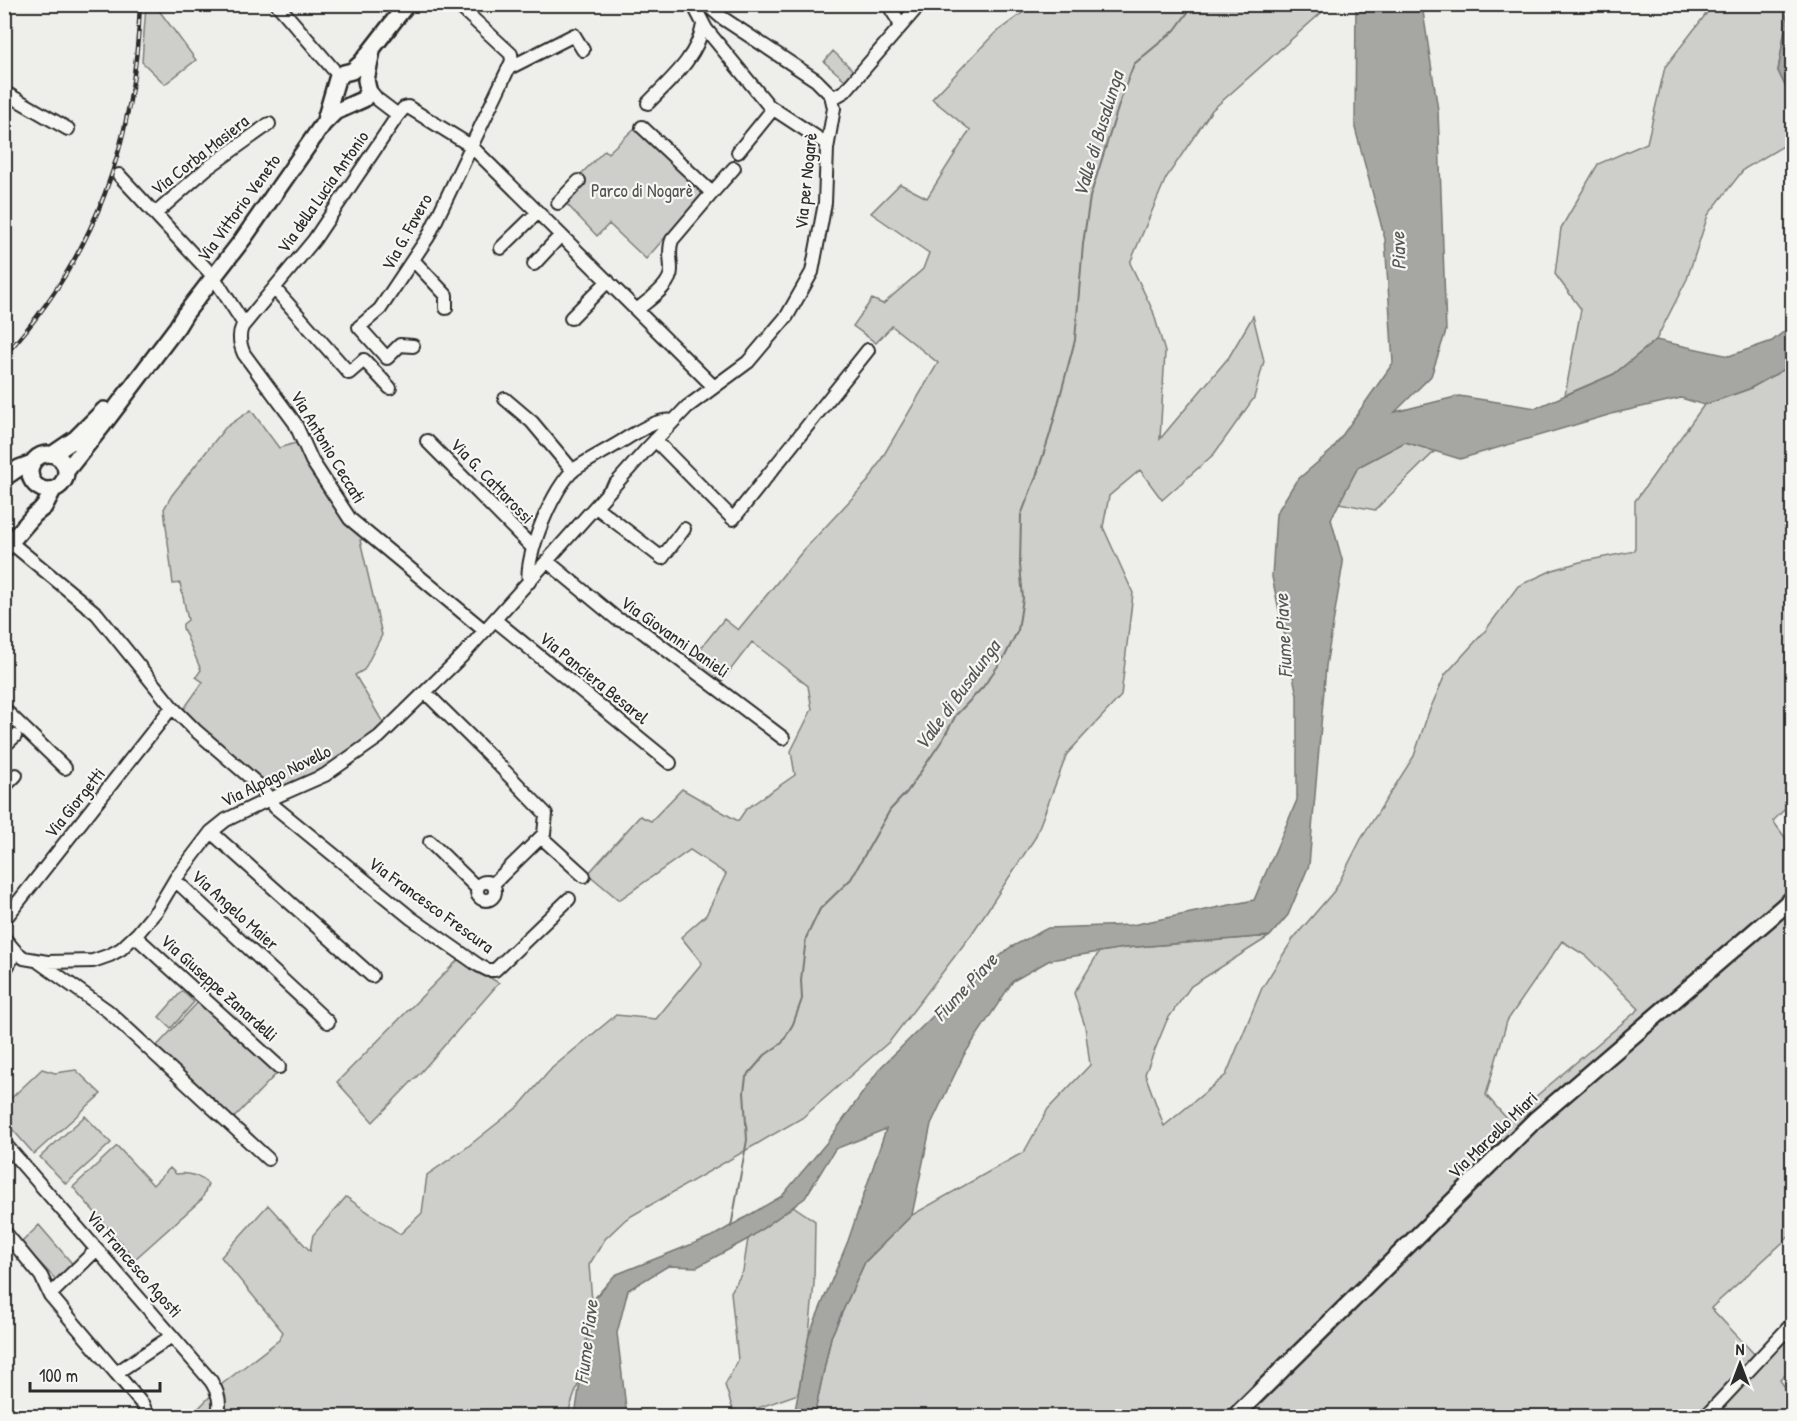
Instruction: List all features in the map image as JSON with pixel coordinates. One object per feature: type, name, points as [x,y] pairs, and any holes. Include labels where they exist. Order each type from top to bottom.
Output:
[{"type":"main road","name":"Via Vittorio Veneto","points":[[323,124],[337,79],[352,71],[372,51],[407,4]]},
{"type":"main road","name":"Via Vittorio Veneto","points":[[39,480],[64,481],[66,470],[103,425],[243,239],[323,124],[335,112],[365,94],[372,51]]},
{"type":"main road","points":[[335,90],[340,100],[365,94],[357,73],[352,71]]},
{"type":"main road","name":"Via Vittorio Veneto","points":[[7,546],[34,515],[40,504],[41,455],[53,454],[75,439],[106,408],[172,323],[185,314]]},
{"type":"main road","points":[[53,454],[62,460],[66,470]]},
{"type":"main road","points":[[4,479],[21,477],[39,480]]},
{"type":"main road","name":"Via Marcello Miari","points":[[1235,1416],[1535,1120],[1792,899]]},
{"type":"street","points":[[277,4],[333,69]]},
{"type":"street","points":[[458,4],[512,54],[511,67]]},
{"type":"street","points":[[693,4],[703,25],[773,109],[827,144]]},
{"type":"street","points":[[706,4],[721,17],[816,80],[833,101],[845,91],[920,4]]},
{"type":"street","points":[[888,4],[902,25]]},
{"type":"street","points":[[648,103],[691,57],[700,39],[703,25]]},
{"type":"street","points":[[511,67],[574,35],[584,50]]},
{"type":"street","name":"Via G. Favero","points":[[413,346],[400,345],[387,358],[360,327],[380,309],[428,237],[511,67]]},
{"type":"street","points":[[4,92],[68,129]]},
{"type":"street","points":[[365,94],[398,115],[408,107],[471,146],[714,387]]},
{"type":"street","name":"Via per Nogarè","points":[[463,656],[673,421],[687,407],[748,362],[787,316],[810,276],[825,202],[827,144],[833,101]]},
{"type":"street","points":[[738,152],[773,109]]},
{"type":"street","name":"Via della Lucia Antonio","points":[[244,324],[314,240],[398,115]]},
{"type":"street","name":"Via Corba Masiera","points":[[155,214],[206,169],[269,124]]},
{"type":"street","points":[[642,128],[712,194]]},
{"type":"street","points":[[637,310],[670,279],[672,240],[734,168]]},
{"type":"street","points":[[120,175],[213,276],[244,324]]},
{"type":"street","points":[[558,203],[579,181]]},
{"type":"street","points":[[501,248],[538,212]]},
{"type":"street","points":[[534,264],[561,235]]},
{"type":"street","points":[[413,260],[446,295],[446,308]]},
{"type":"street","points":[[571,318],[608,281]]},
{"type":"street","points":[[274,288],[349,373],[364,360],[390,388]]},
{"type":"street","name":"Via Antonio Ceccati","points":[[244,324],[240,335],[244,354],[295,423],[312,462],[350,519],[485,631]]},
{"type":"street","points":[[655,440],[733,519],[868,350]]},
{"type":"street","points":[[506,399],[532,422],[573,471]]},
{"type":"street","name":"Via per Nogarè","points":[[529,582],[527,573],[532,547],[559,490],[573,471],[640,431],[667,420],[673,421]]},
{"type":"street","name":"Via G. Cattarossi","points":[[427,441],[532,547]]},
{"type":"street","points":[[596,507],[663,558],[684,529]]},
{"type":"street","name":"Via Francesco Frescura","points":[[7,546],[97,614],[172,707],[260,786],[268,800],[411,918],[478,965],[488,970],[495,970],[569,899]]},
{"type":"street","name":"Via Giovanni Danieli","points":[[548,562],[617,619],[635,626],[783,738]]},
{"type":"street","name":"Via Panciera Besarel","points":[[495,620],[670,763]]},
{"type":"street","name":"Via Alpago Novello","points":[[20,952],[86,962],[121,949],[157,910],[175,880],[212,832],[226,820],[325,775],[341,765],[379,737],[463,656]]},
{"type":"street","points":[[426,693],[546,814],[544,834],[493,884],[484,882],[477,888],[430,842]]},
{"type":"street","name":"Via Giorgetti","points":[[4,920],[172,707]]},
{"type":"street","points":[[4,709],[65,768]]},
{"type":"street","points":[[4,746],[15,736]]},
{"type":"street","points":[[4,787],[16,776]]},
{"type":"street","name":"Via Alpago Novello","points":[[212,832],[372,975]]},
{"type":"street","points":[[541,837],[584,876]]},
{"type":"street","name":"Via Angelo Maier","points":[[175,880],[328,1022]]},
{"type":"street","name":"Via Giuseppe Zanardelli","points":[[135,936],[279,1067]]},
{"type":"street","points":[[5,971],[10,960],[20,952]]},
{"type":"street","points":[[5,971],[20,952]]},
{"type":"street","points":[[20,952],[108,1011],[268,1159]]},
{"type":"street","name":"Via Francesco Agosti","points":[[4,1143],[214,1386],[219,1398],[220,1409],[217,1416]]},
{"type":"street","points":[[4,1231],[41,1276],[50,1295],[143,1405],[145,1410],[143,1416]]},
{"type":"street","points":[[50,1295],[97,1249]]},
{"type":"street","points":[[1706,1416],[1792,1324]]},
{"type":"street","points":[[116,1373],[172,1336]]},
{"type":"green space","points":[[146,5],[155,5],[196,60],[165,84],[142,62]]},
{"type":"green space","points":[[1030,5],[1330,5],[1212,110],[1166,178],[1130,263],[1153,311],[1165,352],[1160,439],[1229,357],[1253,316],[1264,361],[1254,398],[1214,454],[1162,500],[1140,470],[1109,496],[1103,527],[1133,593],[1121,696],[1067,754],[1035,838],[971,935],[890,1041],[802,1118],[626,1219],[605,1239],[589,1265],[592,1301],[584,1367],[567,1416],[191,1416],[222,1384],[279,1340],[283,1332],[221,1257],[268,1205],[310,1251],[313,1235],[346,1197],[400,1234],[422,1213],[427,1175],[466,1148],[519,1106],[552,1068],[616,1015],[656,1019],[702,963],[681,937],[706,915],[726,874],[690,850],[619,900],[588,874],[640,816],[651,821],[682,789],[738,821],[746,809],[795,775],[791,751],[812,709],[808,686],[752,642],[718,686],[689,663],[724,619],[738,630],[802,552],[869,480],[938,363],[892,326],[876,343],[853,326],[872,299],[883,304],[923,269],[929,253],[871,213],[900,184],[927,198],[970,130],[932,99],[995,33]]},
{"type":"green space","points":[[1713,5],[1789,5],[1778,71],[1792,100],[1792,141],[1744,169],[1708,215],[1687,279],[1656,340],[1614,374],[1565,395],[1581,309],[1555,274],[1561,228],[1598,164],[1647,143],[1665,67]]},
{"type":"green space","points":[[833,51],[859,76],[852,86],[824,62]]},
{"type":"green space","name":"Parco di Nogarè","points":[[638,125],[708,189],[646,259],[609,224],[597,236],[559,196],[605,150],[608,153]]},
{"type":"green space","points":[[1792,365],[1792,802],[1773,821],[1792,847],[1792,1234],[1711,1308],[1756,1356],[1792,1320],[1792,1368],[1780,1380],[1792,1398],[1792,1416],[814,1416],[831,1337],[865,1262],[912,1215],[1024,1152],[1048,1109],[1090,1065],[1085,1026],[1074,993],[1099,952],[1270,936],[1191,986],[1167,1020],[1145,1074],[1164,1126],[1226,1075],[1262,988],[1293,939],[1335,890],[1361,839],[1414,756],[1428,714],[1445,675],[1485,631],[1518,586],[1553,570],[1635,551],[1635,501],[1704,405],[1749,389]],"holes":[[[1562,941],[1586,956],[1639,1009],[1508,1120],[1486,1095],[1507,1021]]]},
{"type":"green space","points":[[251,410],[279,448],[303,441],[345,509],[371,538],[360,540],[382,635],[364,670],[355,675],[388,731],[346,760],[269,797],[181,713],[203,682],[196,677],[201,670],[183,628],[183,624],[188,620],[180,583],[173,584],[164,509],[172,495],[225,428]]},
{"type":"green space","points":[[1405,442],[1435,451],[1375,510],[1339,503],[1358,467]]},
{"type":"green space","points":[[459,959],[499,983],[421,1072],[373,1122],[337,1082]]},
{"type":"green space","points":[[182,991],[194,1002],[171,1028],[159,1017]]},
{"type":"green space","points":[[200,1000],[278,1072],[227,1125],[152,1051]]},
{"type":"green space","points":[[42,1069],[55,1073],[76,1070],[101,1094],[34,1154],[5,1121],[5,1104]]},
{"type":"green space","points":[[85,1116],[111,1143],[66,1184],[40,1157]]},
{"type":"green space","points":[[117,1146],[153,1185],[170,1168],[176,1174],[194,1175],[208,1184],[202,1199],[135,1259],[73,1187]]},
{"type":"green space","points":[[793,1206],[815,1221],[814,1283],[809,1335],[798,1394],[735,1416],[725,1385],[738,1360],[731,1292],[743,1271],[748,1239]]},
{"type":"green space","points":[[39,1225],[76,1268],[60,1284],[21,1243]]},
{"type":"water","points":[[1356,5],[1422,5],[1438,110],[1446,331],[1431,376],[1395,412],[1459,396],[1536,408],[1614,374],[1656,340],[1729,356],[1772,341],[1792,325],[1792,365],[1749,389],[1704,405],[1681,398],[1615,413],[1460,459],[1405,442],[1358,467],[1331,519],[1343,563],[1326,666],[1309,865],[1288,915],[1270,936],[1124,948],[1050,960],[1013,981],[964,1055],[931,1124],[912,1215],[865,1262],[831,1337],[814,1416],[794,1416],[809,1335],[848,1241],[886,1129],[835,1149],[805,1198],[748,1239],[697,1267],[668,1266],[628,1290],[617,1333],[627,1416],[575,1416],[592,1301],[615,1275],[715,1235],[782,1196],[828,1141],[881,1067],[934,1015],[1009,948],[1048,928],[1132,925],[1254,900],[1297,800],[1297,695],[1272,577],[1276,514],[1296,481],[1332,450],[1393,363],[1385,239],[1355,128]]},
{"type":"water","points":[[1789,5],[1792,5],[1792,100],[1778,71]]},
{"type":"waterway","name":"Valle di Busalunga","points":[[731,1227],[747,1140],[744,1092],[746,1077],[765,1055],[782,1043],[793,1024],[802,999],[801,980],[806,938],[820,909],[851,879],[890,810],[907,792],[943,739],[956,715],[983,687],[1005,656],[1018,630],[1023,598],[1020,565],[1021,515],[1050,434],[1075,340],[1083,244],[1090,197],[1134,64],[1175,30],[1194,4]]},
{"type":"railway","points":[[4,356],[64,278],[87,236],[105,193],[119,149],[130,102],[137,54],[140,4]]},
{"type":"water label","name":"Piave","points":[[1398,251]]},
{"type":"water label","name":"Fiume Piave","points":[[1283,636]]},
{"type":"water label","name":"Fiume Piave","points":[[965,987]]},
{"type":"water label","name":"Fiume Piave","points":[[586,1342]]}]
